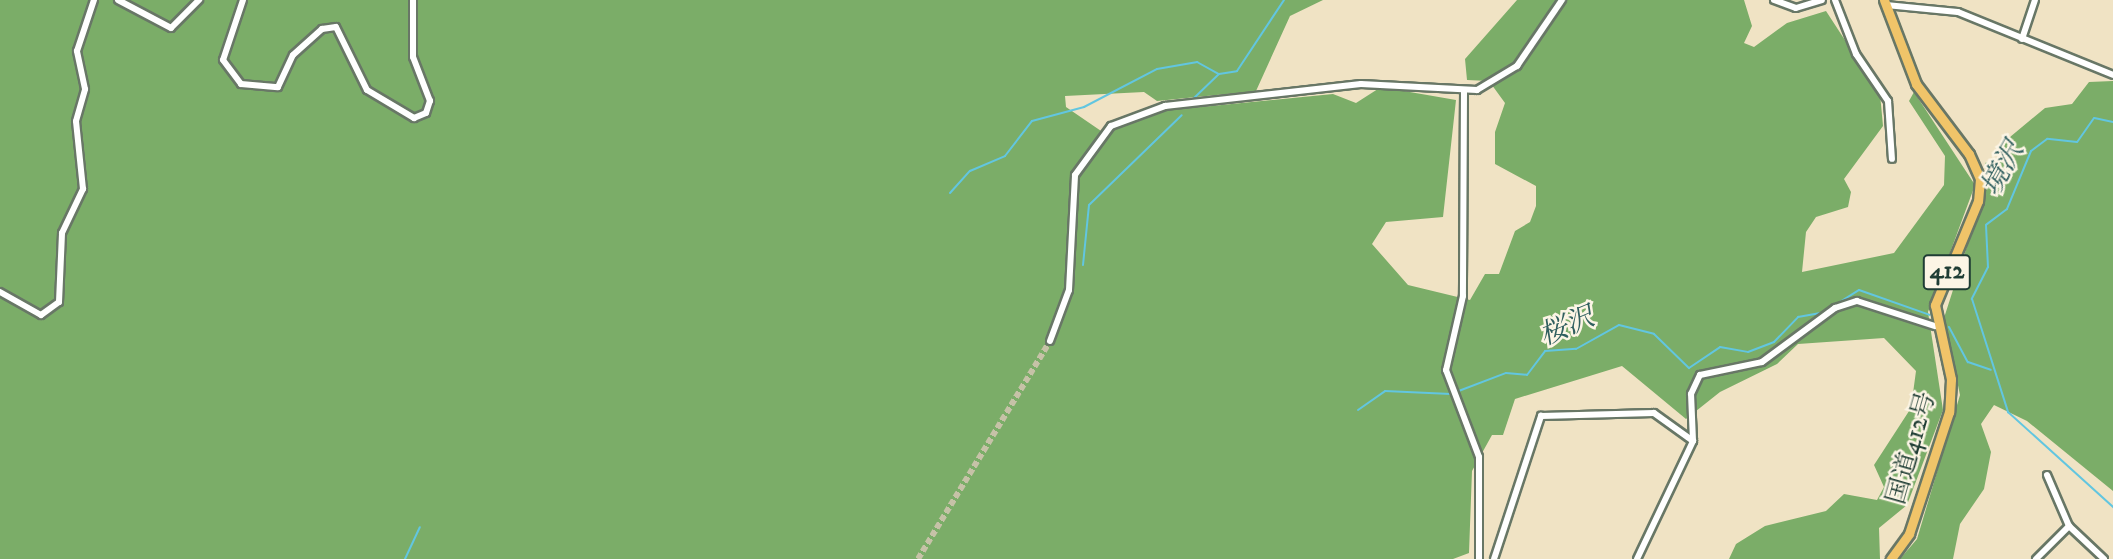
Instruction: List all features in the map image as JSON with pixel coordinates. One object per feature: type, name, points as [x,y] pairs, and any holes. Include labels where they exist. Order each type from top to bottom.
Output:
[{"type":"highway","name":"国道412号","points":[[1885,2],[1916,84],[1969,154],[1980,179],[1978,201],[1935,305],[1936,326],[1951,379],[1949,412],[1909,534],[1891,559]]},
{"type":"street","points":[[0,292],[41,314],[59,302],[62,233],[83,189],[76,121],[85,89],[77,51],[94,0]]},
{"type":"street","points":[[118,0],[171,28],[199,0]]},
{"type":"street","points":[[243,0],[223,60],[241,84],[278,87],[293,55],[321,29],[335,27],[367,90],[414,118],[430,101],[413,57],[413,0]]},
{"type":"street","points":[[1050,341],[1065,308],[1075,175],[1093,143],[1123,119],[1165,106],[1388,82],[1464,92],[1510,73],[1562,0]]},
{"type":"street","points":[[1774,0],[1796,8],[1822,0]]},
{"type":"street","points":[[1835,0],[1856,54],[1888,101],[1892,159]]},
{"type":"street","points":[[2022,38],[2035,0]]},
{"type":"street","points":[[1885,2],[1952,10],[2113,75]]},
{"type":"street","points":[[1464,92],[1464,296],[1447,361],[1450,387],[1481,466],[1479,559]]},
{"type":"street","points":[[1637,559],[1693,441],[1691,394],[1700,375],[1762,362],[1835,308],[1866,301],[1936,326]]},
{"type":"street","points":[[1494,559],[1541,416],[1654,413],[1693,441]]},
{"type":"street","points":[[2047,475],[2069,526],[2104,559]]},
{"type":"street","points":[[2036,559],[2069,526]]},
{"type":"green space","points":[[0,0],[1323,0],[1290,16],[1256,91],[1157,101],[1144,92],[1065,96],[1066,107],[1104,133],[1161,111],[1333,94],[1356,103],[1381,87],[1456,100],[1443,217],[1386,222],[1372,244],[1408,285],[1470,300],[1485,274],[1499,274],[1515,231],[1530,222],[1536,206],[1536,186],[1495,164],[1495,132],[1505,103],[1489,81],[1467,80],[1465,59],[1517,0],[1744,0],[1752,26],[1744,43],[1754,47],[1787,23],[1826,11],[1880,94],[1883,126],[1844,179],[1851,192],[1848,207],[1816,217],[1806,232],[1802,272],[1894,253],[1944,185],[1945,156],[1909,101],[1914,92],[1975,185],[1928,312],[1943,410],[1907,505],[1879,528],[1880,559],[1729,559],[1736,544],[1765,526],[1826,511],[1844,494],[1877,500],[1884,487],[1874,465],[1911,408],[1916,371],[1884,338],[1798,344],[1777,364],[1720,392],[1686,419],[1622,366],[1515,399],[1503,435],[1492,435],[1472,471],[1469,553],[1453,559],[0,559]]},
{"type":"green space","points":[[2113,81],[2113,491],[2027,421],[1994,405],[1981,424],[1991,452],[1984,489],[1960,524],[1953,559],[1900,559],[1917,539],[1960,395],[1944,318],[1988,181],[1985,163],[2005,155],[2004,142],[2045,108],[2072,104],[2089,82]]},
{"type":"waterway","points":[[1193,99],[1219,74],[1237,71],[1284,0]]},
{"type":"waterway","points":[[950,193],[970,171],[1005,156],[1032,121],[1084,107],[1157,69],[1197,62],[1219,74]]},
{"type":"waterway","points":[[1083,265],[1089,205],[1182,115]]},
{"type":"waterway","name":"境沢","points":[[2113,122],[2094,118],[2077,142],[2047,139],[2031,151],[2007,209],[1986,225],[1988,267],[1972,299],[2008,412],[2113,507]]},
{"type":"waterway","name":"桜沢","points":[[1835,305],[1859,290],[1930,315]]},
{"type":"waterway","name":"桜沢","points":[[1456,392],[1506,373],[1527,375],[1545,351],[1576,349],[1619,325],[1654,334],[1689,368],[1720,347],[1748,352],[1774,342],[1798,317],[1825,312]]},
{"type":"waterway","name":"桜沢","points":[[1949,327],[1968,362],[1991,370]]},
{"type":"waterway","name":"桜沢","points":[[1358,410],[1385,391],[1451,394]]},
{"type":"waterway","points":[[405,559],[420,527]]},
{"type":"tunnel","points":[[918,559],[1050,341]]}]
